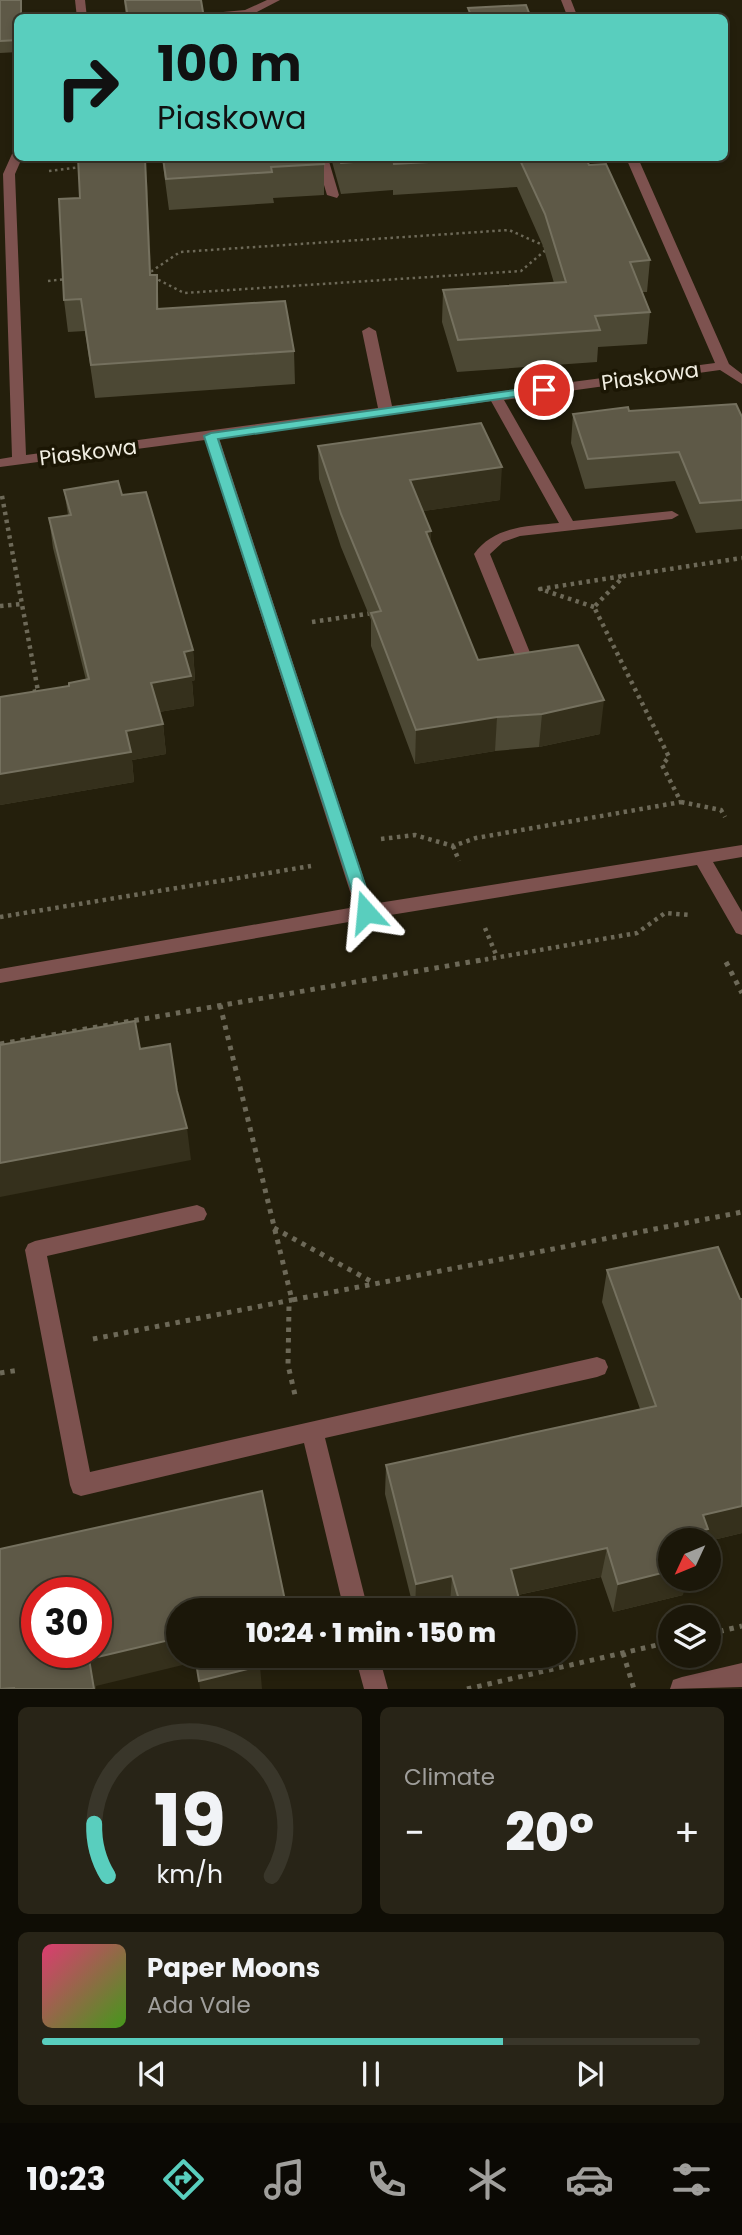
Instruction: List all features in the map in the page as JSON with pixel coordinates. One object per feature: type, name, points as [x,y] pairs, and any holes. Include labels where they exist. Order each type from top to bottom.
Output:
[{"type":"street","points":[[235,14],[247,13],[275,0]]},
{"type":"street","name":"Piaskowa","points":[[15,161],[9,174],[19,460]]},
{"type":"street","points":[[323,161],[333,195]]},
{"type":"street","name":"Piaskowa","points":[[0,463],[723,366],[633,161]]},
{"type":"street","points":[[369,331],[386,411]]},
{"type":"street","points":[[723,366],[742,380]]},
{"type":"street","points":[[495,396],[568,526]]},
{"type":"street","points":[[211,436],[366,912]]},
{"type":"street","points":[[525,660],[482,554],[486,545],[500,537],[568,526],[672,515]]},
{"type":"street","points":[[0,976],[366,912],[742,851]]},
{"type":"street","points":[[702,858],[742,928]]},
{"type":"street","points":[[197,1214],[35,1250],[81,1485],[597,1367]]},
{"type":"street","points":[[312,1431],[353,1598]]},
{"type":"street","points":[[370,1668],[376,1689]]},
{"type":"street","points":[[682,1689],[742,1675]]},
{"type":"path","points":[[129,162],[139,161]]},
{"type":"path","points":[[48,172],[89,167]]},
{"type":"path","points":[[136,275],[149,275],[184,293],[522,271],[548,247],[509,230],[207,250],[180,252],[149,275]]},
{"type":"path","points":[[46,281],[72,279]]},
{"type":"path","points":[[0,487],[38,691],[25,693]]},
{"type":"path","points":[[594,607],[540,589],[624,576]]},
{"type":"path","points":[[0,606],[22,604]]},
{"type":"path","points":[[304,623],[382,612]]},
{"type":"path","points":[[0,917],[312,866],[309,858]]},
{"type":"path","points":[[0,1044],[637,933],[665,913],[680,912],[695,916]]},
{"type":"path","points":[[720,951],[742,993]]},
{"type":"path","points":[[220,1005],[292,1300],[289,1306],[288,1365],[293,1390]]},
{"type":"path","points":[[87,1340],[742,1212]]},
{"type":"path","points":[[274,1228],[375,1284]]},
{"type":"path","points":[[721,1630],[742,1626]]},
{"type":"path","points":[[467,1689],[658,1645]]},
{"type":"path","points":[[623,1653],[634,1689]]},
{"type":"building","points":[[0,0],[21,0],[21,14],[14,14],[14,40],[0,41]]},
{"type":"building","points":[[125,0],[201,0],[203,14],[127,14]]},
{"type":"building","points":[[526,5],[529,14],[470,14],[468,8]]},
{"type":"building","points":[[78,161],[145,161],[150,275],[157,275],[157,309],[285,301],[294,351],[91,365],[81,299],[64,300],[59,199],[80,198]]},
{"type":"building","points":[[163,161],[323,161],[324,164],[271,167],[272,172],[166,179]]},
{"type":"building","points":[[393,161],[447,161],[394,164]]},
{"type":"building","points":[[520,161],[587,161],[589,165],[606,164],[650,260],[630,262],[650,312],[595,316],[600,330],[458,340],[443,290],[566,282],[545,214]]},
{"type":"building","points":[[736,404],[742,417],[742,500],[700,503],[679,452],[588,459],[573,414],[628,407],[629,411]]},
{"type":"building","points":[[481,423],[502,467],[410,480],[431,531],[426,532],[478,660],[578,645],[604,700],[542,714],[497,717],[416,730],[371,613],[381,611],[341,514],[318,446]]},
{"type":"building","points":[[118,481],[122,495],[146,492],[193,650],[184,652],[191,676],[151,683],[163,724],[126,731],[131,752],[0,774],[0,697],[69,686],[69,683],[89,679],[49,518],[71,515],[64,490]]},
{"type":"building","points":[[135,1021],[140,1049],[170,1044],[177,1091],[187,1128],[0,1163],[0,1045]]},
{"type":"building","points":[[718,1247],[742,1299],[742,1506],[703,1515],[708,1528],[658,1528],[658,1574],[618,1584],[607,1548],[511,1569],[519,1598],[458,1598],[452,1576],[416,1584],[386,1465],[656,1406],[607,1270]]},
{"type":"building","points":[[262,1491],[284,1598],[166,1598],[166,1641],[112,1654],[112,1577],[21,1577],[21,1668],[90,1668],[94,1689],[0,1689],[0,1549]]},
{"type":"building","points":[[197,1668],[252,1668],[199,1681]]},
{"type":"route","points":[[366,912],[211,436],[544,390]]}]
